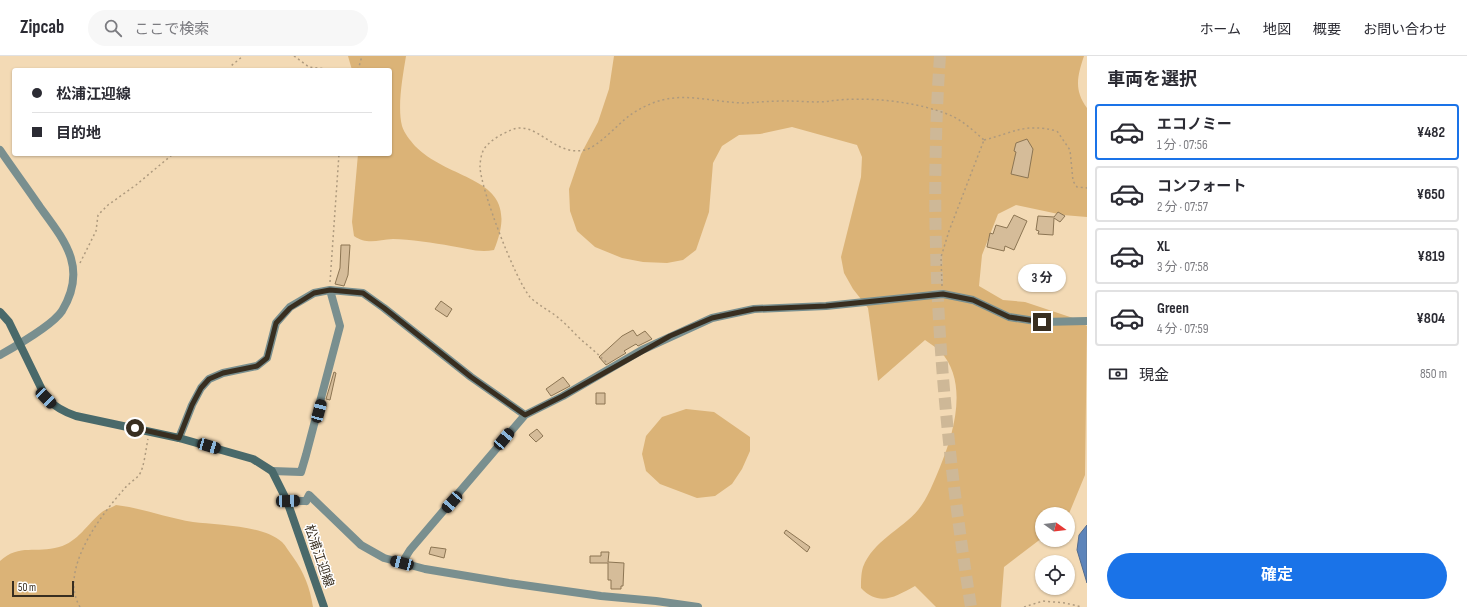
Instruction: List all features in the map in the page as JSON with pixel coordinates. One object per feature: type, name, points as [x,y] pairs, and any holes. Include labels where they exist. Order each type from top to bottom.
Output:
[{"type":"main road","name":"松浦江迎線","points":[[0,312],[9,322],[46,398],[53,406],[76,416],[179,438],[253,459],[272,471],[288,501],[324,607]]},
{"type":"street","points":[[0,150],[66,243],[74,274],[70,292],[61,312],[43,328],[20,344],[0,355]]},
{"type":"street","points":[[179,438],[192,405],[201,388],[209,379],[223,373],[257,366],[267,358],[276,323],[290,308],[314,293],[330,290],[363,293],[471,377],[525,415]]},
{"type":"street","points":[[272,471],[301,472],[305,461],[340,326],[330,290]]},
{"type":"street","points":[[402,563],[410,550],[525,415],[563,396],[670,336],[712,318],[754,309],[826,306],[943,294],[973,300],[1009,317],[1042,322],[1087,321]]},
{"type":"street","points":[[288,501],[306,501],[309,495],[340,526],[367,549],[384,558],[425,569],[601,596],[636,603],[698,607]]},
{"type":"path","points":[[230,68],[243,56]]},
{"type":"path","points":[[294,56],[309,66],[322,68]]},
{"type":"path","points":[[359,68],[362,56]]},
{"type":"path","points":[[611,368],[573,330],[529,296],[511,262],[482,180],[480,166],[483,151],[493,140],[513,129],[524,127],[533,130],[552,144],[569,150],[586,150],[630,115],[661,100],[683,97],[745,103],[770,101],[855,100],[910,104],[930,108],[953,117],[972,128],[984,140]]},
{"type":"path","points":[[984,140],[1025,127],[1039,127],[1057,131],[1070,150],[1073,181],[1077,187],[1087,188]]},
{"type":"path","points":[[943,294],[940,273],[941,257],[948,232],[984,140]]},
{"type":"path","points":[[74,274],[96,232],[98,215],[108,205],[136,185],[171,156]]},
{"type":"path","points":[[330,290],[339,156]]},
{"type":"path","points":[[80,607],[73,591],[74,577],[82,549],[99,522],[126,487],[140,474],[150,432]]},
{"type":"path","points":[[1024,607],[1043,601],[1065,603],[1082,607]]},
{"type":"shaded area","points":[[348,56],[406,56],[400,100],[403,129],[415,146],[430,158],[480,184],[492,194],[500,207],[501,226],[494,250],[477,251],[430,242],[393,239],[368,241],[354,236],[352,222],[358,156],[392,156],[392,68],[351,68]]},
{"type":"shaded area","points":[[614,56],[1084,56],[1078,77],[1078,89],[1087,108],[1087,217],[1063,215],[1016,205],[998,214],[982,255],[979,286],[1003,300],[1025,302],[1073,318],[1087,326],[1085,475],[1072,507],[1035,507],[1035,543],[1004,567],[1001,607],[936,607],[915,586],[901,594],[881,599],[868,594],[861,588],[862,569],[873,550],[904,524],[918,510],[925,500],[940,467],[950,439],[954,424],[956,392],[954,377],[949,363],[937,348],[925,340],[878,381],[868,308],[853,289],[844,273],[841,257],[861,177],[862,157],[857,145],[792,127],[760,134],[739,135],[722,146],[713,163],[709,212],[696,250],[683,260],[667,263],[643,262],[622,258],[595,247],[577,231],[570,211],[569,189],[581,154],[598,122],[609,89]]},
{"type":"shaded area","points":[[686,409],[714,412],[750,437],[750,451],[742,469],[732,484],[715,496],[697,498],[660,484],[646,471],[642,454],[646,436],[662,417]]},
{"type":"shaded area","points":[[116,505],[193,522],[252,529],[274,536],[282,542],[300,568],[310,593],[313,607],[0,607],[0,561],[14,552],[51,549],[66,545],[77,537],[102,512]]},
{"type":"water","points":[[1087,525],[1087,583],[1077,550],[1079,535]]},
{"type":"building","points":[[1027,139],[1033,149],[1028,178],[1011,174],[1016,152],[1014,151],[1016,143]]},
{"type":"building","points":[[1058,212],[1065,216],[1060,222],[1054,218],[1053,235],[1038,234],[1039,231],[1036,230],[1038,216],[1054,217]]},
{"type":"building","points":[[1014,215],[1027,221],[1014,250],[1005,246],[1004,251],[987,247],[990,233],[993,234],[996,225],[1007,228]]},
{"type":"building","points":[[341,245],[350,245],[348,275],[344,286],[335,284],[340,268]]},
{"type":"building","points":[[441,301],[452,309],[447,317],[435,309]]},
{"type":"building","points":[[633,330],[637,336],[645,331],[652,339],[638,346],[636,344],[624,351],[626,353],[606,365],[599,357],[622,336]]},
{"type":"building","points":[[334,372],[336,373],[330,400],[326,399]]},
{"type":"building","points":[[563,377],[570,386],[551,396],[546,389]]},
{"type":"building","points":[[596,393],[605,393],[605,404],[596,404]]},
{"type":"building","points":[[537,429],[543,436],[536,442],[529,435]]},
{"type":"building","points":[[786,530],[810,547],[807,552],[784,533]]},
{"type":"building","points":[[431,547],[446,549],[444,558],[429,554]]},
{"type":"building","points":[[601,552],[609,552],[608,562],[624,563],[623,586],[621,586],[621,589],[611,589],[611,580],[608,580],[608,563],[590,563],[590,556],[601,556]]},
{"type":"tunnel","points":[[940,56],[936,125],[936,263],[945,401],[952,470],[971,607]]},
{"type":"route","points":[[135,428],[179,438],[192,405],[201,388],[209,379],[223,373],[257,366],[267,358],[276,323],[290,308],[300,300],[314,293],[330,290],[363,293],[471,377],[525,415],[536,408],[563,396],[629,359],[642,350],[649,348],[670,336],[712,318],[754,309],[826,306],[917,298],[943,294],[973,300],[1009,317],[1042,322]]}]
